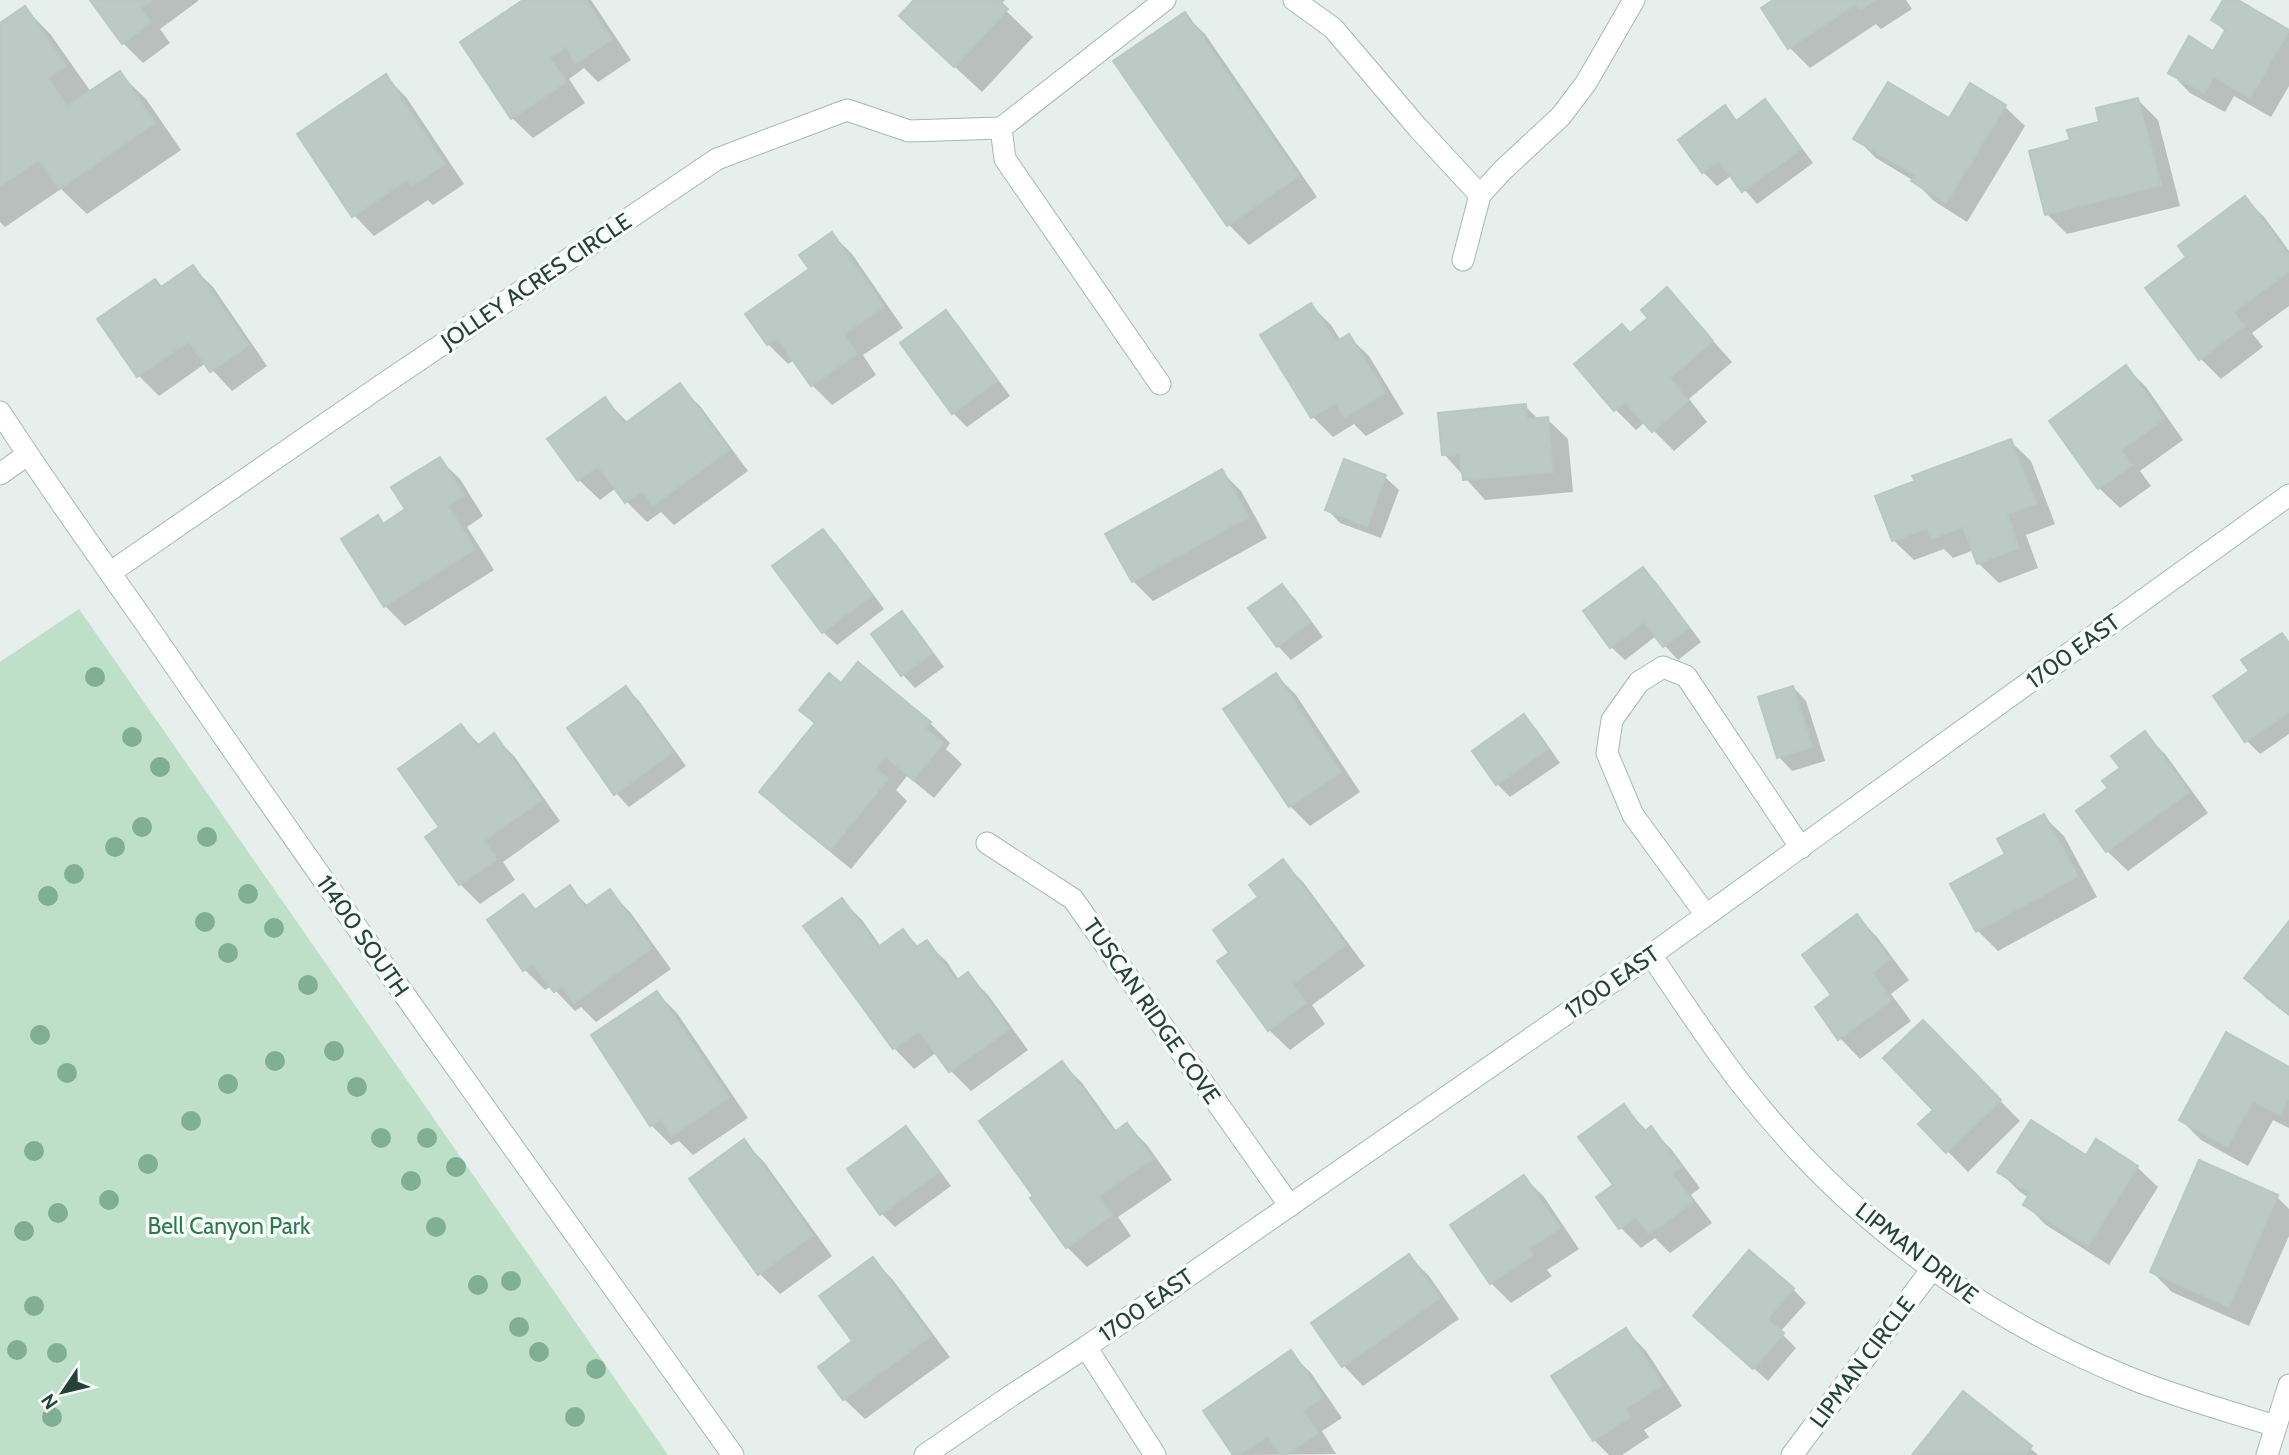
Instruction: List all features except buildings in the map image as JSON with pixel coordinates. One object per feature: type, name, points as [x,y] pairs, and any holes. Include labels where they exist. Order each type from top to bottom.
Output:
[{"type":"street","points":[[1160,384],[1005,159],[1000,128],[1165,0]]},
{"type":"street","points":[[1294,0],[1333,28],[1418,128],[1480,195]]},
{"type":"street","points":[[1463,260],[1480,195],[1561,116],[1586,83],[1634,0]]},
{"type":"street","name":"JOLLEY ACRES CIRCLE","points":[[111,572],[717,159],[847,110],[909,131],[1000,128]]},
{"type":"street","name":"11400 SOUTH","points":[[0,412],[27,455],[111,572],[281,820],[733,1455]]},
{"type":"street","points":[[0,474],[27,455]]},
{"type":"street","name":"1700 EAST","points":[[925,1455],[1086,1347],[1651,955],[2289,495]]},
{"type":"street","points":[[1706,915],[1633,815],[1607,753],[1612,720],[1639,682],[1663,667],[1686,676],[1801,848]]},
{"type":"street","name":"TUSCAN RIDGE COVE","points":[[987,843],[1073,899],[1290,1206]]},
{"type":"street","name":"LIPMAN DRIVE","points":[[1651,955],[1742,1086],[1800,1152],[1863,1214],[1932,1269],[1994,1312],[2061,1347],[2130,1378],[2276,1426]]},
{"type":"street","name":"LIPMAN CIRCLE","points":[[1791,1455],[1932,1269]]},
{"type":"street","points":[[1086,1347],[1155,1455]]},
{"type":"street","points":[[2267,1455],[2289,1385]]},
{"type":"green space","name":"Bell Canyon Park","points":[[79,609],[668,1455],[0,1455],[0,662]]}]
